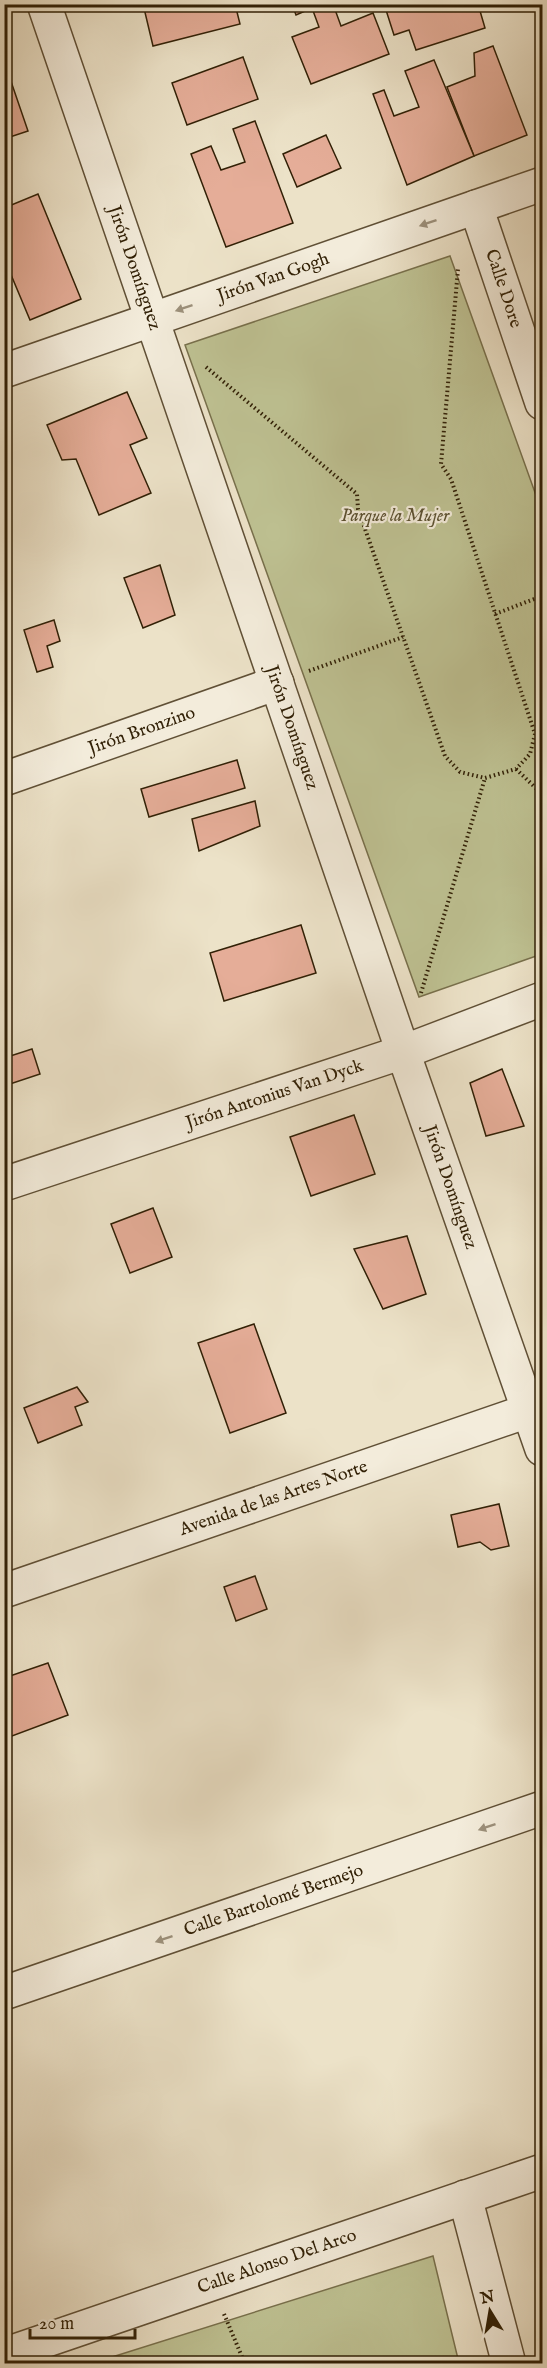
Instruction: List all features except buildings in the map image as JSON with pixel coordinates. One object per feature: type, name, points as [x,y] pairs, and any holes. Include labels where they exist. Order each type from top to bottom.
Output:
[{"type":"street","name":"Jirón Domínguez","points":[[44,4],[403,1052],[536,1408],[543,1449]]},
{"type":"street","name":"Jirón Van Gogh","points":[[4,371],[543,184]]},
{"type":"street","name":"Calle Dore","points":[[476,207],[543,403]]},
{"type":"street","name":"Jirón Bronzino","points":[[4,779],[277,683]]},
{"type":"street","name":"Jirón Antonius Van Dyck","points":[[4,1184],[403,1052],[543,999]]},
{"type":"street","name":"Avenida de las Artes Norte","points":[[4,1591],[536,1408]]},
{"type":"street","name":"Calle Bartolomé Bermejo","points":[[4,1993],[543,1808]]},
{"type":"street","name":"Calle Alonso Del Arco","points":[[11,2348],[212,2284],[543,2171]]},
{"type":"street","points":[[465,2197],[509,2364]]},
{"type":"path","points":[[205,365],[357,494],[358,509],[445,756],[460,772],[485,778],[516,769],[530,754],[535,734],[451,479],[441,464],[458,268]]},
{"type":"path","points":[[495,614],[543,596]]},
{"type":"path","points":[[277,683],[403,637]]},
{"type":"path","points":[[516,769],[543,794]]},
{"type":"path","points":[[420,995],[485,778]]},
{"type":"path","points":[[212,2284],[245,2364]]},
{"type":"green space","name":"Parque la Mujer","points":[[450,256],[542,512],[542,954],[419,997],[185,345]]},
{"type":"green space","points":[[433,2256],[459,2363],[93,2363]]}]
